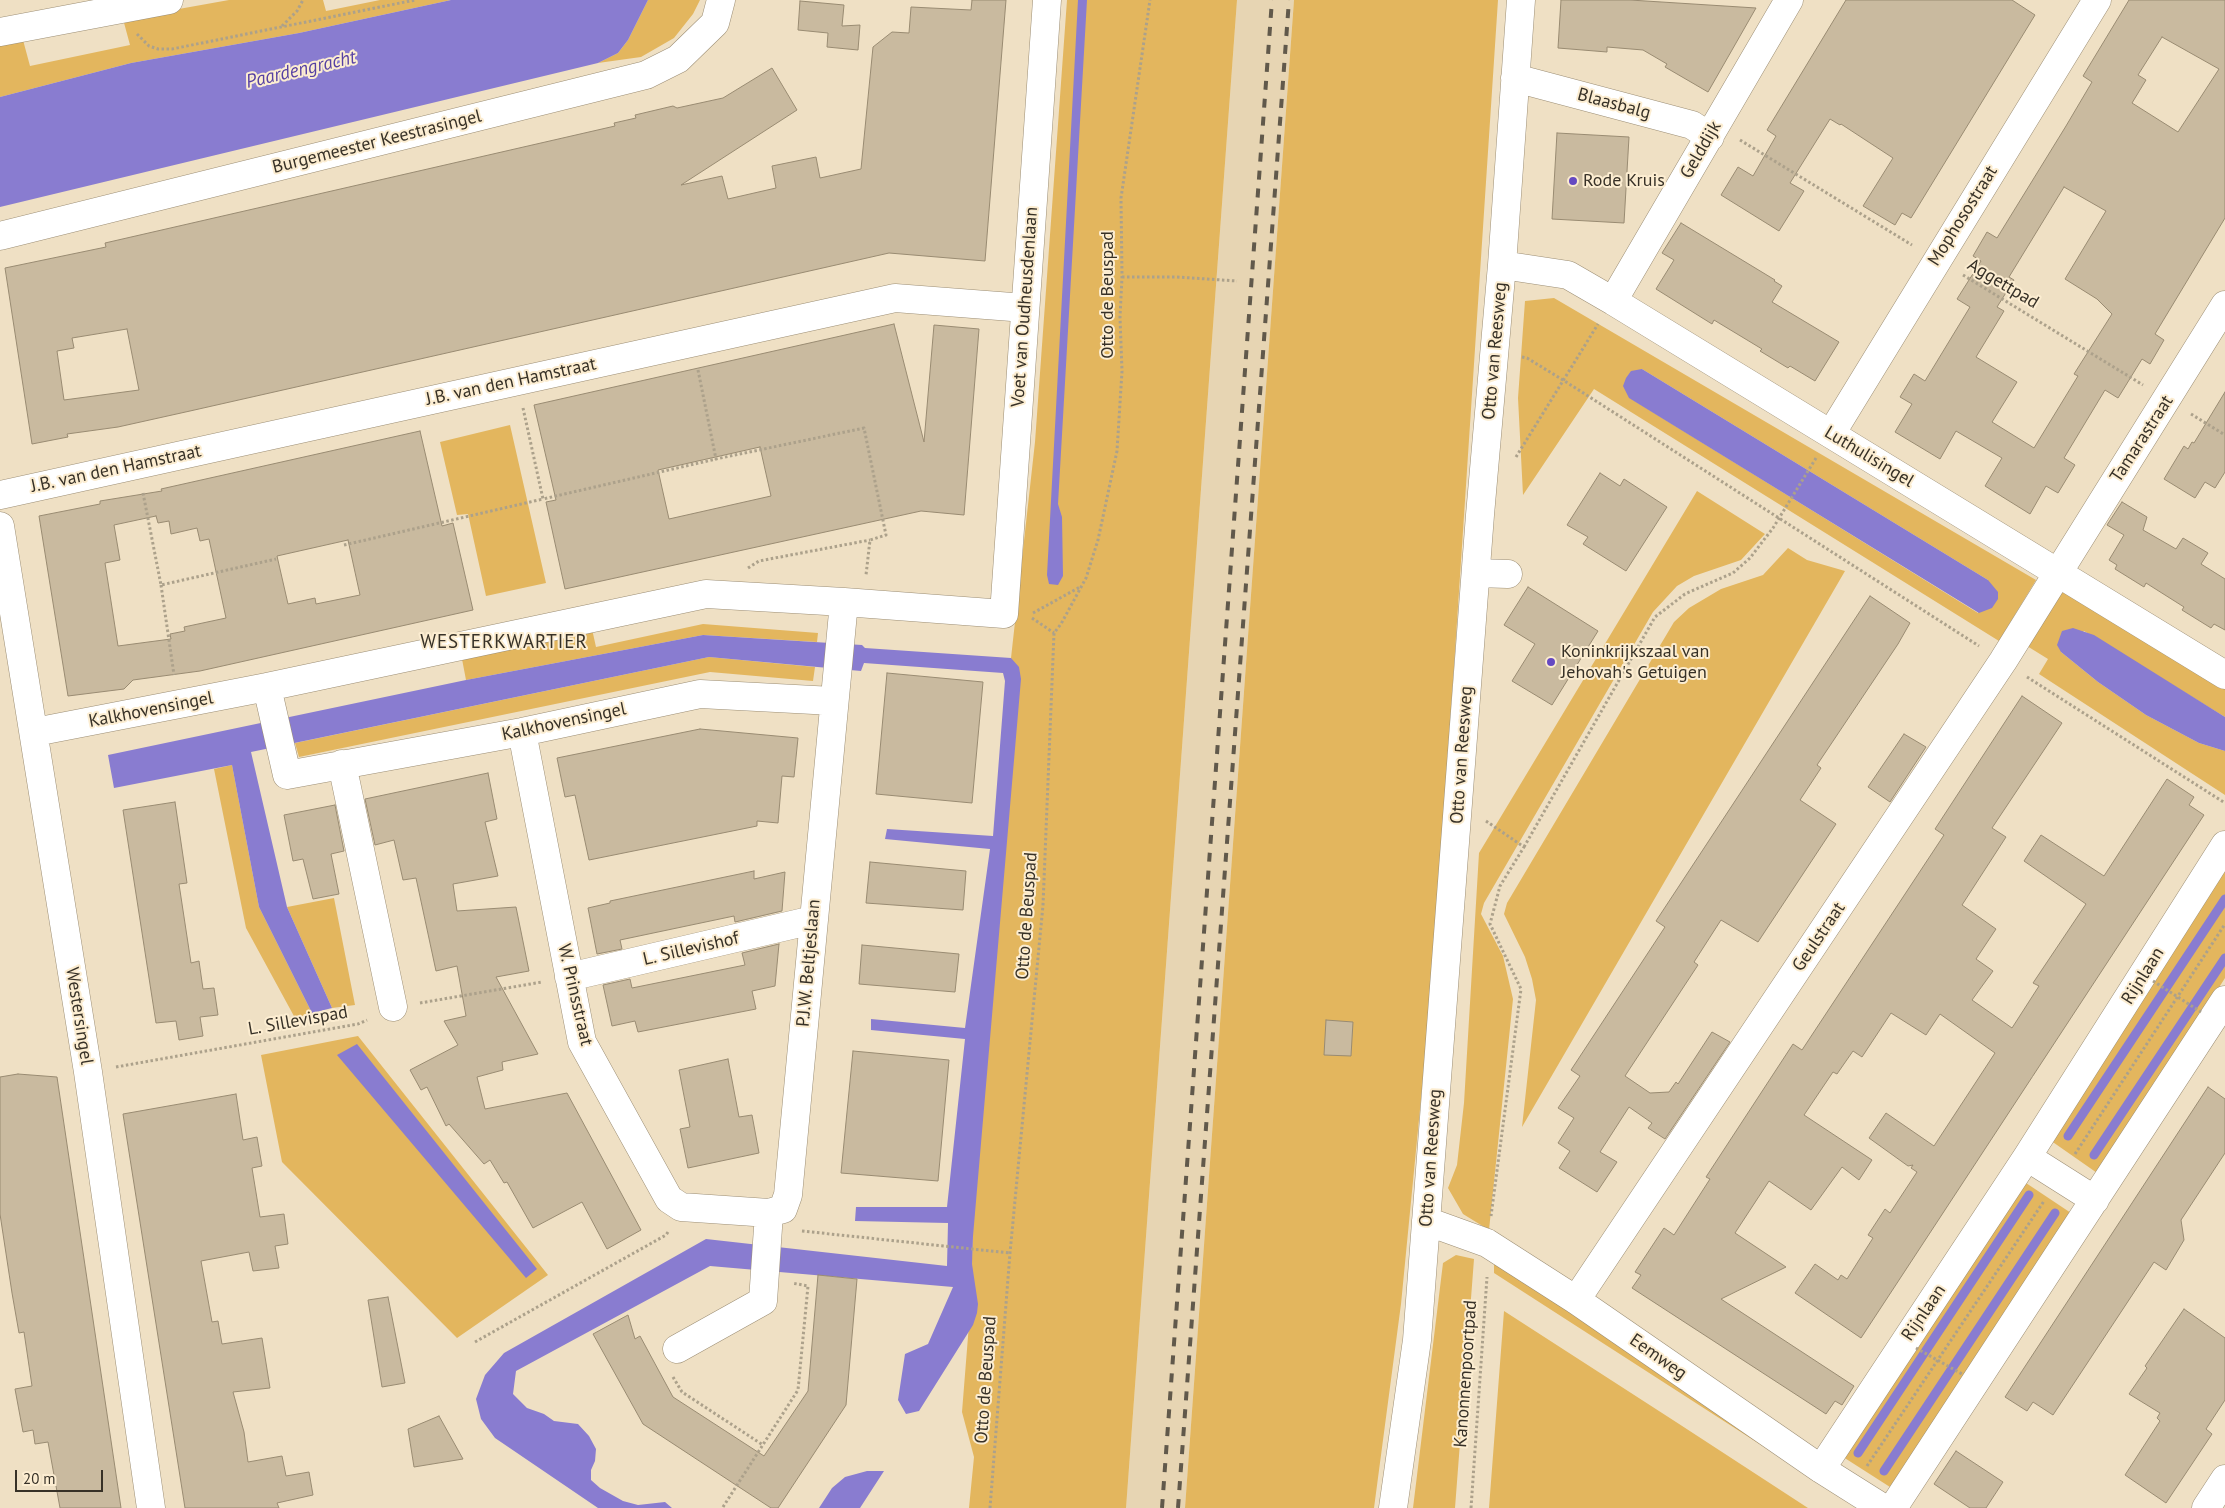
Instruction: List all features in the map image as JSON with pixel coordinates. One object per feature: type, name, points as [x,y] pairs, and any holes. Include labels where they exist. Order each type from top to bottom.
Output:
[{"type":"street","points":[[0,32],[169,0]]},
{"type":"street","name":"Burgemeester Keestrasingel","points":[[0,236],[646,74],[678,59],[709,30],[715,24],[722,0]]},
{"type":"street","name":"Voet van Oudheusdenlaan","points":[[1016,615],[1025,308],[1048,0]]},
{"type":"street","name":"Otto van Reesweg","points":[[1393,1508],[1416,1340],[1502,265],[1521,0]]},
{"type":"street","name":"Gelddijk","points":[[1613,300],[1789,0]]},
{"type":"street","name":"Mophosostraat","points":[[1831,434],[1936,259],[2097,0]]},
{"type":"street","name":"Blaasbalg","points":[[1515,78],[1713,131]]},
{"type":"street","name":"Luthulisingel","points":[[1502,265],[1568,276],[1613,300],[2225,675]]},
{"type":"street","name":"J.B. van den Hamstraat","points":[[0,494],[895,298],[1025,308]]},
{"type":"street","name":"Tamarastraat","points":[[2058,571],[2168,400],[2225,305]]},
{"type":"street","name":"Westersingel","points":[[0,526],[35,732],[88,1072],[151,1508]]},
{"type":"street","name":"Geulstraat","points":[[1576,1300],[2003,662],[2058,571]]},
{"type":"street","points":[[1476,573],[1508,574]]},
{"type":"street","name":"Kalkhovensingel","points":[[35,732],[267,688],[706,594],[850,609],[1016,615]]},
{"type":"street","points":[[834,693],[850,609]]},
{"type":"street","name":"Kalkhovensingel","points":[[267,688],[287,775],[522,732],[700,694],[834,693]]},
{"type":"street","name":"P.J.W. Beltjeslaan","points":[[677,1349],[763,1301],[764,1278],[773,1220],[788,1195],[834,693]]},
{"type":"street","name":"W. Prinsstraat","points":[[522,732],[582,1042],[669,1199],[681,1207]]},
{"type":"street","points":[[342,764],[393,1007]]},
{"type":"street","name":"Rijnlaan","points":[[1821,1469],[2027,1157],[2225,845]]},
{"type":"street","name":"L. Sillevishof","points":[[569,977],[813,920]]},
{"type":"street","points":[[1893,1508],[2225,1000]]},
{"type":"street","points":[[2027,1157],[2095,1200]]},
{"type":"street","points":[[681,1207],[773,1220]]},
{"type":"street","name":"Eemweg","points":[[1426,1221],[1488,1243],[1576,1300],[1821,1469],[1883,1508]]},
{"type":"street","points":[[2206,1508],[2225,1479]]},
{"type":"path","points":[[282,26],[293,16],[303,0]]},
{"type":"path","points":[[128,8],[138,36],[149,46],[158,49],[172,49],[415,0]]},
{"type":"path","name":"Otto de Beuspad","points":[[990,1508],[1010,1253],[1043,905],[1054,634],[1069,611],[1086,578],[1098,540],[1117,451],[1122,371],[1120,317],[1122,277],[1121,198],[1150,0]]},
{"type":"path","name":"Aggettpad","points":[[1713,131],[1936,259],[2225,435]]},
{"type":"path","points":[[1122,277],[1177,277],[1236,281]]},
{"type":"path","points":[[1512,464],[1613,300]]},
{"type":"path","points":[[693,342],[716,460]]},
{"type":"path","points":[[1495,352],[1527,358],[1563,380],[2225,803]]},
{"type":"path","points":[[517,381],[543,499]]},
{"type":"path","points":[[344,545],[864,428],[886,535],[870,540],[759,561],[744,570]]},
{"type":"path","name":"Kanonnenpoortpad","points":[[1471,1508],[1488,1243],[1521,989],[1490,924],[1500,886],[1655,617],[1685,594],[1733,573],[1750,558],[1780,518],[1831,434]]},
{"type":"path","points":[[138,464],[161,585],[178,704]]},
{"type":"path","points":[[850,609],[870,540]]},
{"type":"path","points":[[161,585],[276,559]]},
{"type":"path","points":[[1016,615],[1081,587]]},
{"type":"path","points":[[1458,802],[1524,847]]},
{"type":"path","points":[[2076,1151],[2225,924]]},
{"type":"path","name":"L. Sillevispad","points":[[88,1072],[358,1024],[393,1007],[569,977]]},
{"type":"path","points":[[2153,981],[2201,1012]]},
{"type":"path","points":[[475,1342],[666,1235],[681,1207]]},
{"type":"path","points":[[1868,1465],[2040,1208]]},
{"type":"path","points":[[773,1220],[797,1231],[1010,1253]]},
{"type":"path","points":[[723,1507],[798,1390],[808,1286],[764,1278]]},
{"type":"path","points":[[1916,1348],[1962,1374]]},
{"type":"path","points":[[677,1349],[662,1358],[682,1392],[763,1445]]},
{"type":"shaded area","points":[[229,0],[323,0],[326,11],[380,0],[451,0],[299,33],[131,63],[0,97],[0,45],[23,40],[30,66],[130,45],[123,19]]},
{"type":"shaded area","points":[[648,0],[700,0],[693,14],[674,38],[641,57],[598,63],[618,53],[628,40]]},
{"type":"shaded area","points":[[1067,0],[1237,0],[1126,1508],[969,1508],[974,1457],[962,1412],[971,1299],[974,1176],[1013,682],[1011,658],[1035,442]]},
{"type":"shaded area","points":[[1237,0],[1294,0],[1185,1508],[1126,1508]]},
{"type":"shaded area","points":[[1294,0],[1498,0],[1429,1017],[1401,1304],[1374,1508],[1185,1508]]},
{"type":"shaded area","points":[[1554,298],[2036,580],[1999,641],[1594,389],[1523,495],[1518,398],[1525,301]],"holes":[[[1642,369],[1988,580],[1978,613],[1630,398]]]},
{"type":"shaded area","points":[[510,425],[546,583],[486,596],[468,514],[457,515],[440,442]]},
{"type":"shaded area","points":[[1697,491],[1765,534],[1741,560],[1694,576],[1677,586],[1653,612],[1484,903],[1481,914],[1503,956],[1513,999],[1489,1230],[1463,1214],[1448,1188],[1457,1165],[1464,1103],[1479,853]]},
{"type":"shaded area","points":[[1788,548],[1807,560],[1845,571],[1522,1127],[1536,1000],[1525,957],[1504,914],[1507,903],[1674,622],[1689,608],[1721,589],[1763,575]]},
{"type":"shaded area","points":[[2061,588],[2225,687],[2225,717],[2084,631],[2061,652],[2098,682],[2146,715],[2199,743],[2225,751],[2225,795],[2039,674],[2048,659],[2027,646]]},
{"type":"shaded area","points":[[703,624],[818,633],[817,642],[703,635],[466,680],[462,659],[592,629],[596,647]]},
{"type":"shaded area","points":[[709,657],[815,667],[813,681],[710,672],[299,757],[295,743]]},
{"type":"shaded area","points":[[232,765],[259,907],[312,1013],[295,1018],[246,928],[214,769]]},
{"type":"shaded area","points":[[2225,869],[2225,978],[2100,1175],[2047,1138]]},
{"type":"shaded area","points":[[334,898],[355,1005],[332,1008],[287,907]]},
{"type":"shaded area","points":[[358,1036],[548,1275],[457,1338],[282,1162],[261,1055]]},
{"type":"shaded area","points":[[2017,1177],[2074,1215],[1890,1487],[1840,1455]]},
{"type":"shaded area","points":[[1456,1255],[1474,1259],[1455,1508],[1413,1508],[1443,1263]]},
{"type":"shaded area","points":[[1494,1260],[1834,1492],[1494,1273]]},
{"type":"shaded area","points":[[1504,1311],[1676,1422],[1808,1508],[1489,1508]]},
{"type":"water","name":"Paardengracht","points":[[451,0],[648,0],[628,40],[618,53],[598,63],[0,207],[0,97],[131,63],[299,33]]},
{"type":"water","points":[[1078,0],[1087,0],[1058,504],[1062,517],[1063,576],[1058,585],[1049,584],[1047,575]]},
{"type":"water","points":[[1642,369],[1988,580],[1998,592],[1998,599],[1992,608],[1979,613],[1629,398],[1623,386],[1626,378],[1631,371]]},
{"type":"water","points":[[2073,628],[2094,635],[2225,717],[2225,751],[2199,743],[2146,715],[2098,682],[2061,652],[2057,645],[2062,631]]},
{"type":"water","points":[[703,635],[862,645],[865,648],[1011,658],[1019,667],[1021,679],[973,1236],[972,1264],[978,1304],[977,1313],[973,1325],[919,1411],[906,1414],[898,1400],[905,1354],[928,1344],[953,1287],[710,1266],[516,1371],[513,1394],[527,1408],[544,1414],[554,1421],[578,1424],[589,1436],[596,1449],[595,1461],[591,1470],[591,1480],[600,1488],[623,1501],[638,1505],[665,1502],[672,1508],[598,1508],[495,1438],[481,1419],[476,1399],[485,1375],[504,1353],[706,1239],[947,1266],[948,1223],[855,1221],[856,1207],[947,1207],[965,1039],[871,1030],[871,1019],[965,1028],[990,849],[885,839],[887,829],[993,836],[1005,681],[1003,673],[864,663],[861,671],[709,657],[251,752],[287,907],[332,1008],[312,1013],[259,907],[232,765],[114,788],[108,755],[466,680]]},
{"type":"water","points":[[357,1044],[537,1269],[526,1278],[337,1055]]},
{"type":"water","points":[[867,1471],[884,1471],[860,1508],[819,1508],[832,1488],[845,1477]]},
{"type":"building","points":[[972,0],[1006,0],[985,261],[889,253],[190,411],[118,427],[67,434],[68,437],[32,444],[5,268],[106,247],[105,243],[615,126],[614,123],[636,118],[635,115],[673,106],[677,108],[723,98],[772,68],[797,110],[681,185],[722,176],[728,199],[776,188],[772,166],[816,157],[820,178],[861,169],[873,47],[892,32],[909,33],[911,7],[971,10]],"holes":[[[127,329],[139,390],[64,400],[57,351],[74,348],[72,338]]]},
{"type":"building","points":[[1561,0],[1630,0],[1756,8],[1708,92],[1665,67],[1667,64],[1643,50],[1607,47],[1607,52],[1558,48]]},
{"type":"building","points":[[1846,0],[2012,0],[2035,15],[1911,218],[1902,213],[1895,225],[1863,206],[1893,158],[1841,124],[1830,119],[1790,183],[1804,191],[1779,231],[1721,195],[1738,167],[1753,176],[1776,136],[1767,130]]},
{"type":"building","points":[[2129,0],[2225,0],[2225,218],[2155,334],[2164,340],[2150,364],[2142,359],[2118,398],[2105,390],[2064,458],[2075,465],[2058,493],[2046,486],[2030,514],[1985,486],[2002,458],[1956,431],[1940,459],[1895,432],[1912,404],[1900,397],[1914,374],[1925,381],[1970,307],[1957,299],[1981,261],[1973,256],[1987,232],[1997,238],[2066,126],[2092,82],[2083,76]],"holes":[[[2162,37],[2219,69],[2178,132],[2132,103],[2146,80],[2138,75]],[[2064,187],[2106,211],[2065,279],[2097,299],[2112,314],[2074,374],[2078,376],[2034,448],[1992,422],[2017,382],[1976,357],[2004,311],[1997,307],[2014,280],[2009,277]]]},
{"type":"building","points":[[800,1],[844,5],[842,26],[860,25],[858,50],[827,47],[828,33],[798,30]]},
{"type":"building","points":[[1557,133],[1629,137],[1624,223],[1552,219]]},
{"type":"building","points":[[1681,223],[1775,280],[1782,286],[1772,302],[1839,342],[1815,381],[1790,366],[1788,368],[1760,351],[1762,349],[1714,320],[1712,324],[1656,289],[1674,260],[1662,253]]},
{"type":"building","points":[[894,324],[924,442],[934,325],[979,329],[964,515],[921,511],[565,589],[546,502],[556,500],[534,405]],"holes":[[[760,447],[771,496],[669,519],[658,470]]]},
{"type":"building","points":[[2225,392],[2225,472],[2215,488],[2205,482],[2195,498],[2164,479],[2184,446],[2188,449],[2192,442],[2194,443]]},
{"type":"building","points":[[420,431],[442,526],[453,523],[473,610],[200,671],[133,680],[124,689],[68,696],[39,516],[100,504],[100,501],[162,491],[161,489]],"holes":[[[156,516],[158,523],[169,521],[171,534],[197,528],[200,541],[209,539],[226,618],[184,627],[185,631],[170,634],[171,639],[118,646],[105,563],[120,560],[114,525]],[[348,540],[360,595],[316,604],[315,598],[288,604],[277,556]]]},
{"type":"building","points":[[1600,473],[1620,486],[1624,479],[1667,507],[1626,571],[1583,544],[1588,537],[1567,525]]},
{"type":"building","points":[[2122,502],[2147,517],[2143,530],[2176,549],[2183,538],[2208,553],[2201,564],[2225,579],[2225,630],[2214,624],[2211,628],[2182,610],[2184,607],[2146,583],[2144,587],[2115,569],[2117,565],[2109,560],[2124,535],[2107,525]]},
{"type":"building","name":"Koninkrijkszaal van Jehovah's Getuigen","points":[[1528,587],[1598,631],[1552,705],[1512,681],[1535,644],[1504,625]]},
{"type":"building","points":[[1870,596],[1910,623],[1817,765],[1821,768],[1800,800],[1836,824],[1758,942],[1721,920],[1694,962],[1698,965],[1625,1076],[1650,1093],[1669,1092],[1676,1082],[1678,1084],[1712,1032],[1730,1042],[1665,1139],[1648,1128],[1652,1123],[1629,1107],[1600,1152],[1617,1162],[1597,1192],[1559,1168],[1570,1151],[1558,1143],[1574,1118],[1558,1108],[1580,1076],[1571,1070],[1665,927],[1656,921]]},
{"type":"building","points":[[887,673],[983,682],[972,803],[876,794]]},
{"type":"building","points":[[2022,696],[2062,723],[1992,828],[2006,837],[1962,905],[1996,929],[1976,959],[1993,971],[1972,1000],[2012,1028],[2039,986],[2033,983],[2086,904],[2024,861],[2041,835],[2104,876],[2167,779],[2194,797],[2189,805],[2204,815],[1861,1338],[1795,1293],[1815,1264],[1838,1280],[1841,1275],[1847,1279],[1873,1238],[1868,1235],[1885,1209],[1890,1213],[1917,1172],[1911,1168],[1913,1165],[1908,1166],[1869,1138],[1886,1113],[1934,1146],[1995,1053],[1940,1014],[1926,1035],[1891,1013],[1862,1057],[1853,1051],[1837,1074],[1833,1072],[1804,1115],[1872,1160],[1859,1180],[1842,1167],[1811,1210],[1769,1181],[1735,1233],[1786,1267],[1721,1299],[1854,1386],[1842,1405],[1835,1401],[1826,1414],[1632,1288],[1641,1275],[1635,1272],[1664,1228],[1674,1235],[1710,1179],[1706,1177],[1793,1044],[1802,1050],[1944,835],[1935,829]]},
{"type":"building","points":[[700,729],[798,738],[794,777],[782,776],[778,823],[757,821],[757,826],[589,860],[575,795],[565,797],[557,758]]},
{"type":"building","points":[[1904,734],[1926,747],[1890,802],[1868,787]]},
{"type":"building","points":[[488,773],[497,819],[485,822],[498,876],[453,884],[457,911],[516,907],[529,971],[496,977],[538,1054],[502,1062],[503,1070],[477,1077],[485,1109],[567,1093],[641,1230],[607,1249],[582,1202],[533,1228],[507,1182],[504,1183],[490,1160],[484,1164],[449,1124],[446,1126],[427,1087],[421,1090],[410,1070],[458,1045],[444,1021],[466,1016],[457,966],[436,971],[416,878],[403,880],[394,840],[375,845],[365,799]]},
{"type":"building","points":[[175,802],[187,883],[179,884],[191,963],[199,961],[203,989],[214,988],[218,1015],[200,1017],[203,1036],[179,1040],[176,1021],[156,1023],[123,810]]},
{"type":"building","points":[[335,805],[344,851],[331,854],[339,894],[313,899],[303,859],[293,861],[284,815]]},
{"type":"building","points":[[870,862],[966,871],[963,910],[866,903]]},
{"type":"building","points":[[754,871],[754,879],[785,872],[782,911],[735,922],[734,916],[620,940],[622,949],[597,954],[588,908],[610,903],[610,901]]},
{"type":"building","points":[[779,944],[775,986],[752,991],[756,1009],[638,1032],[635,1021],[612,1026],[603,985],[630,979],[632,988],[745,965],[742,953]]},
{"type":"building","points":[[862,945],[959,954],[955,992],[859,984]]},
{"type":"building","points":[[1326,1020],[1353,1022],[1351,1056],[1324,1055]]},
{"type":"building","points":[[853,1051],[949,1060],[938,1181],[841,1173]]},
{"type":"building","points":[[728,1059],[739,1117],[752,1115],[759,1153],[688,1168],[680,1129],[690,1127],[679,1070]]},
{"type":"building","points":[[18,1074],[57,1077],[121,1508],[60,1508],[48,1442],[35,1444],[33,1430],[23,1432],[15,1389],[32,1386],[24,1332],[19,1333],[0,1214],[0,1077]]},
{"type":"building","points":[[2208,1087],[2225,1099],[2225,1153],[2181,1220],[2184,1240],[2166,1270],[2154,1262],[2053,1415],[2033,1402],[2027,1411],[2005,1397]]},
{"type":"building","points":[[236,1094],[243,1140],[257,1137],[262,1166],[252,1168],[260,1217],[284,1214],[288,1244],[275,1246],[279,1268],[253,1271],[249,1252],[201,1261],[212,1322],[218,1321],[222,1344],[262,1338],[270,1388],[233,1392],[244,1432],[248,1462],[282,1456],[286,1476],[309,1472],[313,1495],[277,1503],[279,1508],[185,1508],[123,1114]]},
{"type":"building","points":[[818,1275],[857,1279],[846,1405],[778,1508],[771,1508],[643,1424],[593,1334],[628,1315],[635,1339],[640,1336],[673,1397],[764,1456],[808,1391]]},
{"type":"building","points":[[388,1297],[405,1383],[382,1387],[368,1300]]},
{"type":"building","points":[[2184,1309],[2225,1338],[2225,1400],[2206,1429],[2212,1434],[2166,1503],[2125,1475],[2160,1421],[2157,1418],[2160,1413],[2129,1394],[2147,1368],[2145,1366]]},
{"type":"building","points":[[439,1416],[463,1459],[414,1467],[408,1429]]},
{"type":"building","points":[[1956,1451],[2003,1482],[1986,1508],[1970,1508],[1934,1484]]},
{"type":"waterway","points":[[2068,1136],[2225,899]]},
{"type":"waterway","points":[[2094,1155],[2225,958]]},
{"type":"waterway","points":[[1858,1453],[2029,1195]]},
{"type":"waterway","points":[[1884,1471],[2055,1213]]},
{"type":"railway","points":[[1162,1508],[1272,0]]},
{"type":"railway","points":[[1178,1508],[1289,0]]},
{"type":"place","name":"Rode Kruis","points":[[1573,181]]},
{"type":"place","name":"Koninkrijkszaal van Jehovah's Getuigen","points":[[1551,662]]},
{"type":"district","name":"WESTERKWARTIER","points":[[504,643]]}]
